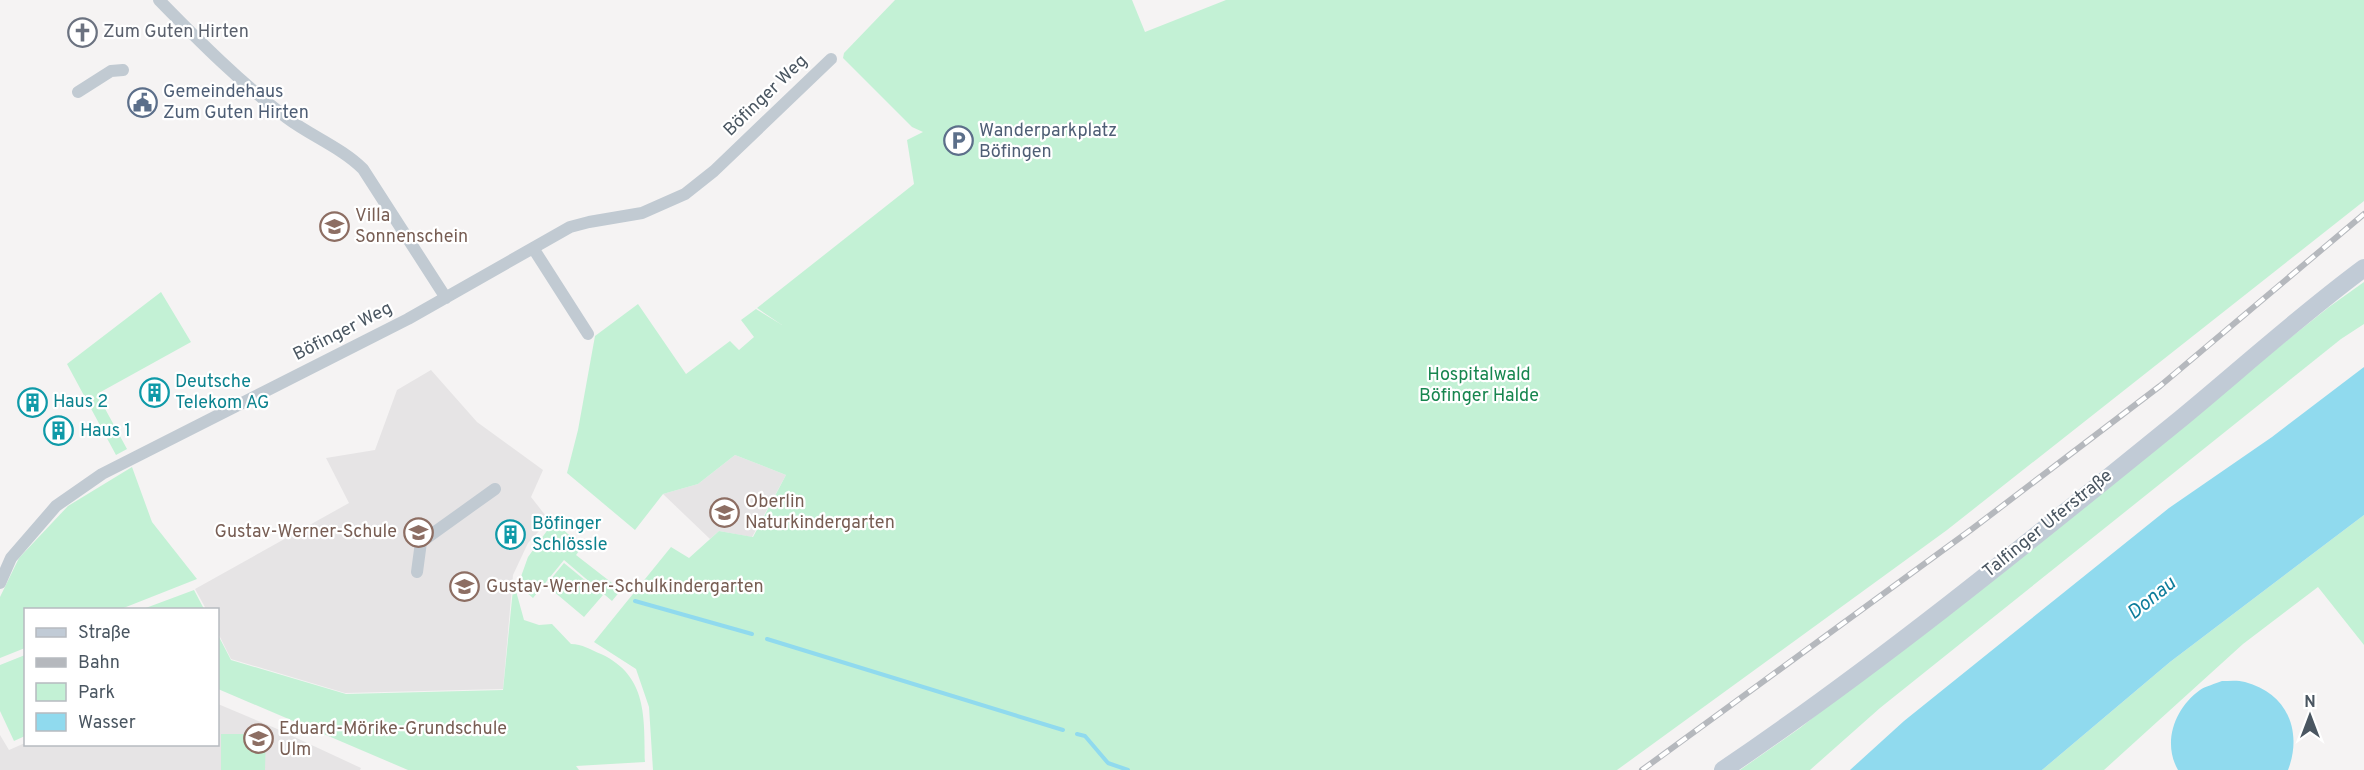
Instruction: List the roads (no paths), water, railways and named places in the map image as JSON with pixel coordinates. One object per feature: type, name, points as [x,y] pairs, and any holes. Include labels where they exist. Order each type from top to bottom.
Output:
[{"type":"street","points":[[159,0],[254,92],[298,127],[354,161],[367,175],[446,298]]},
{"type":"street","name":"Böfinger Weg","points":[[0,583],[11,558],[56,506],[102,474],[408,319],[570,227],[642,213],[685,194],[714,171],[831,59]]},
{"type":"street","points":[[78,92],[111,71],[123,70]]},
{"type":"street","points":[[533,248],[588,334]]},
{"type":"street","name":"Talfinger Uferstraße","points":[[1723,770],[1782,730],[1962,592],[2178,421],[2364,268]]},
{"type":"street","points":[[417,572],[420,542],[495,489]]},
{"type":"water","name":"Donau","points":[[2364,367],[2364,515],[2170,662],[2042,770],[1850,770],[1904,721],[2169,508],[2272,437]]},
{"type":"water","points":[[2222,681],[2242,681],[2260,687],[2281,704],[2288,716],[2294,741],[2288,770],[2178,770],[2173,759],[2171,737],[2178,716],[2191,697],[2200,690]]},
{"type":"waterway","points":[[635,601],[752,634]]},
{"type":"waterway","points":[[767,639],[1063,730]]},
{"type":"waterway","points":[[1077,734],[1085,736],[1108,763],[1128,770]]},
{"type":"railway","points":[[1642,770],[1972,529],[2160,386],[2364,214]]},
{"type":"place","name":"Zum Guten Hirten","points":[[82,32]]},
{"type":"place","name":"Gemeindehaus Zum Guten Hirten","points":[[142,102]]},
{"type":"place","name":"Wanderparkplatz Böfingen","points":[[958,141]]},
{"type":"place","name":"Villa Sonnenschein","points":[[334,226]]},
{"type":"place","name":"Deutsche Telekom AG","points":[[154,392]]},
{"type":"place","name":"Haus 2","points":[[32,402]]},
{"type":"place","name":"Haus 1","points":[[59,431]]},
{"type":"place","name":"Oberlin Naturkindergarten","points":[[724,512]]},
{"type":"place","name":"Gustav-Werner-Schule","points":[[418,532]]},
{"type":"place","name":"Böfinger Schlössle","points":[[511,534]]},
{"type":"place","name":"Gustav-Werner-Schulkindergarten","points":[[465,587]]},
{"type":"place","name":"Eduard-Mörike-Grundschule Ulm","points":[[258,739]]},
{"type":"park label","name":"Hospitalwald Böfinger Halde","points":[[1479,385]]}]
